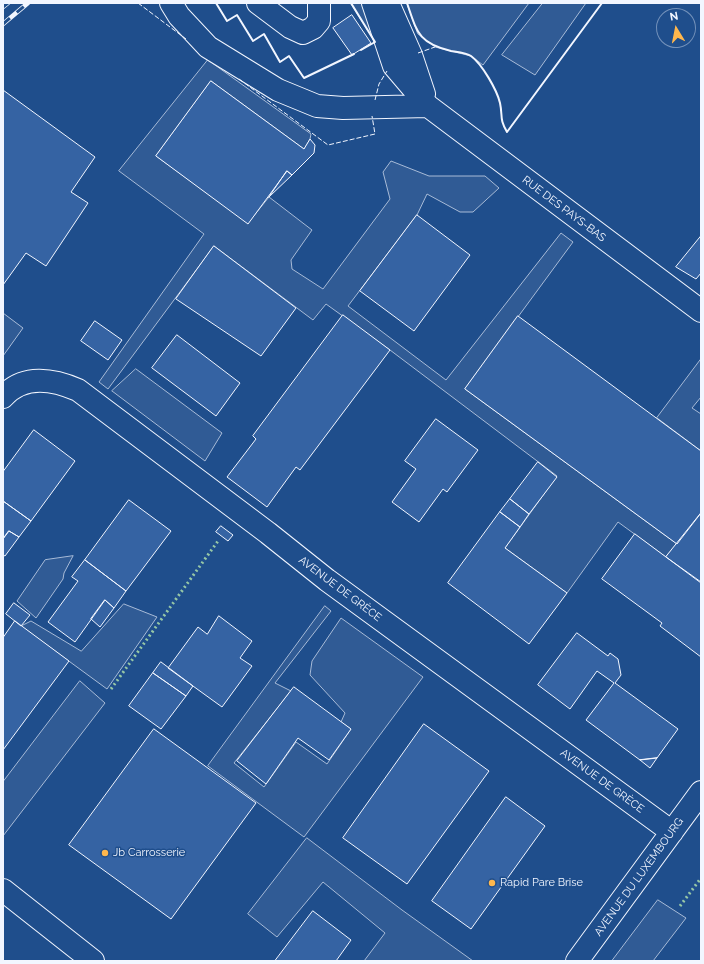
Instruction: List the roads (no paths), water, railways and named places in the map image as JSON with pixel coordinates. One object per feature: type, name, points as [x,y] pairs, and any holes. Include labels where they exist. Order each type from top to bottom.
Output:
[{"type":"street","points":[[171,3],[179,16],[208,47],[278,90],[317,106],[343,108],[428,106],[411,55],[388,3]]},
{"type":"street","points":[[258,3],[290,27],[303,33],[313,28],[319,21],[319,3]]},
{"type":"street","name":"RUE DES PAYS-BAS","points":[[373,3],[394,66],[428,106],[701,311]]},
{"type":"street","name":"AVENUE DE GRÈCE","points":[[3,397],[20,384],[31,381],[48,381],[78,390],[268,533],[327,580],[672,832]]},
{"type":"street","name":"AVENUE DU LUXEMBOURG","points":[[577,961],[701,792]]},
{"type":"street","points":[[3,890],[93,961]]},
{"type":"railway","points":[[3,7],[8,3]]},
{"type":"railway","points":[[3,24],[28,3]]},
{"type":"place","name":"Jb Carrosserie","points":[[105,853]]},
{"type":"place","name":"Rapid Pare Brise","points":[[492,883]]}]
